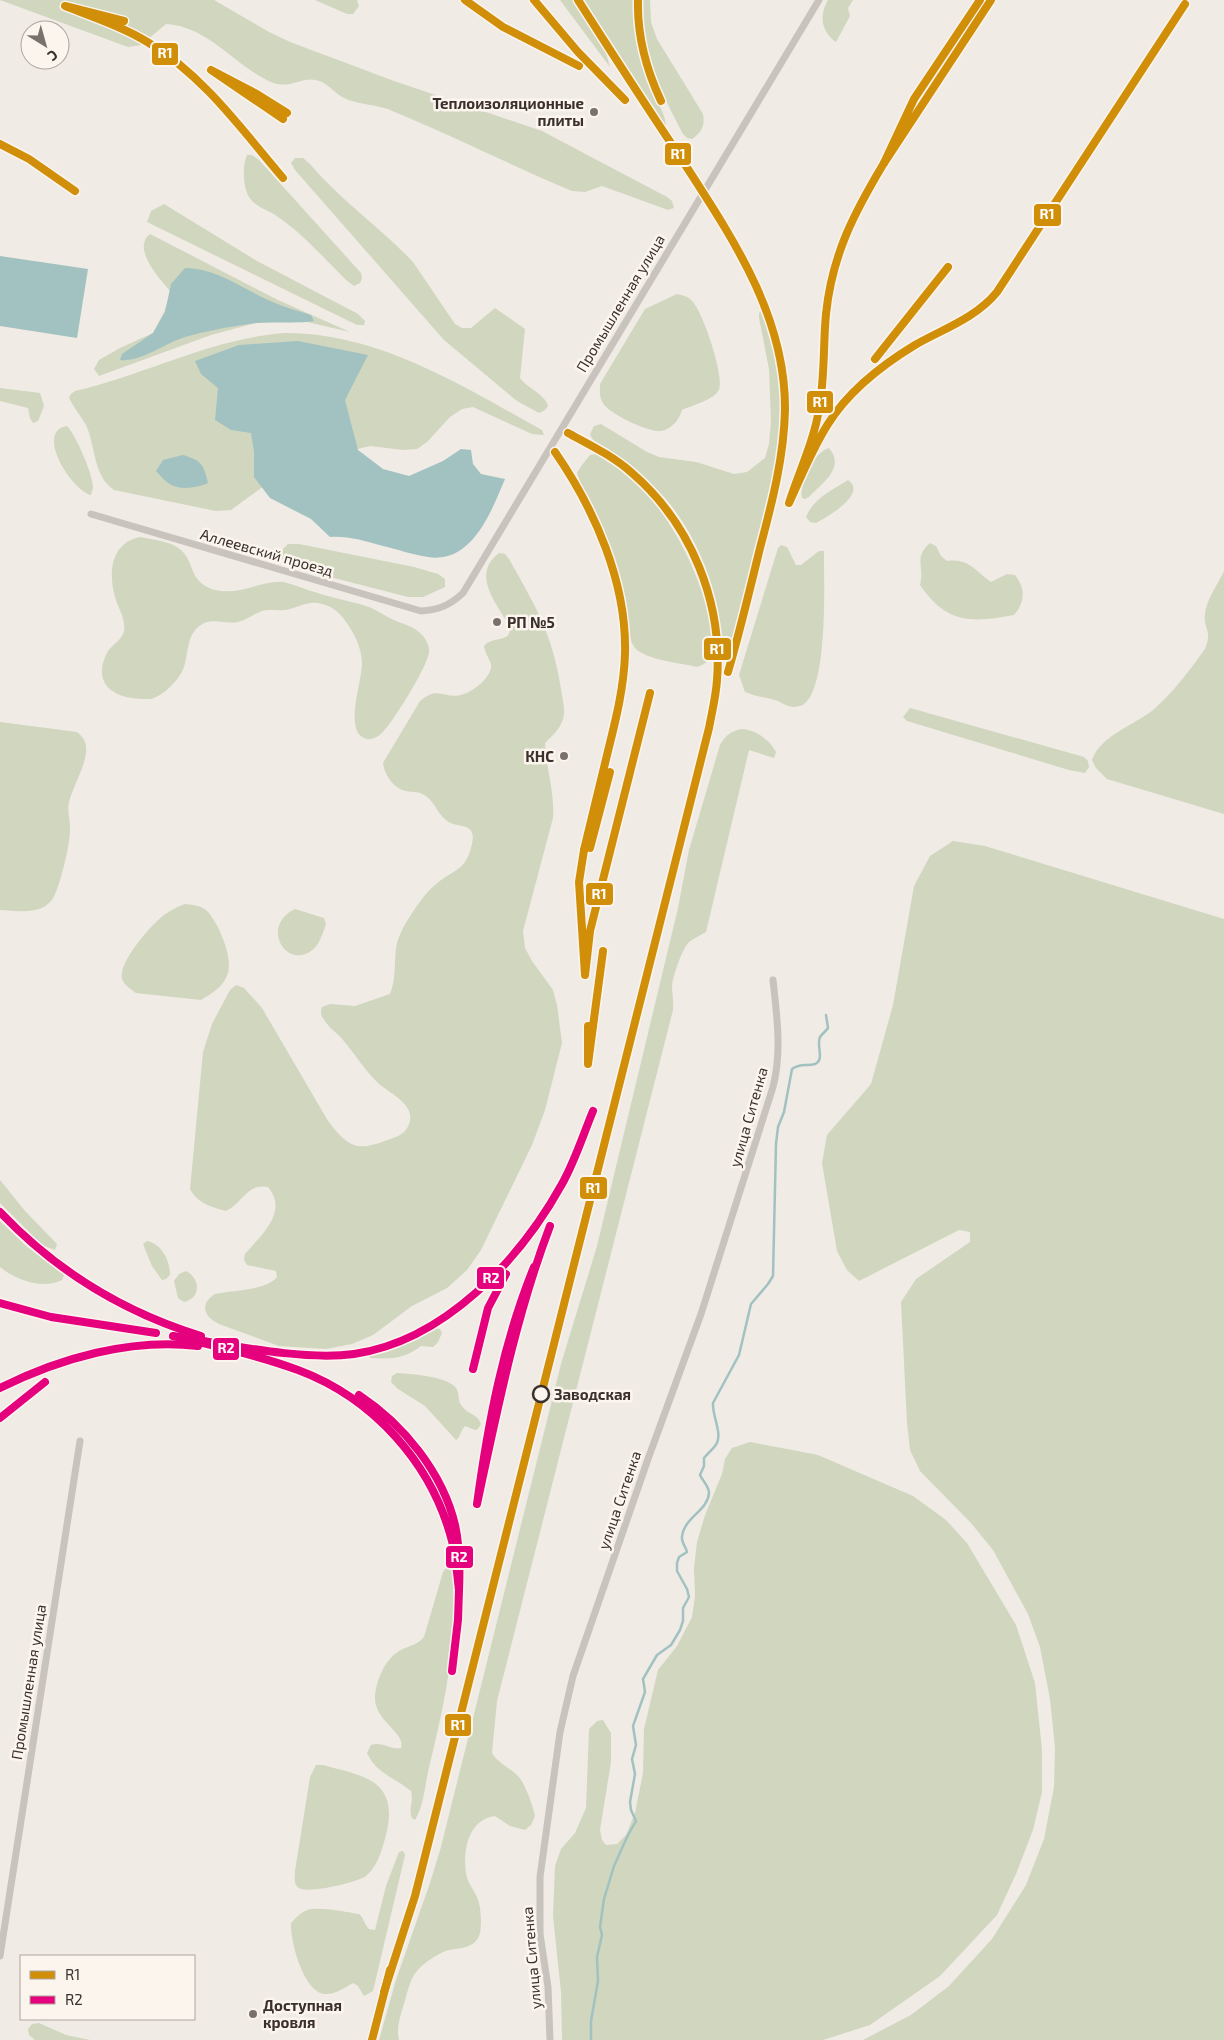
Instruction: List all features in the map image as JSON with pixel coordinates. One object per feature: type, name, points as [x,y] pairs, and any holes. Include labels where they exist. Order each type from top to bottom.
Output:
[{"type":"street","name":"Промышленная улица","points":[[436,610],[451,604],[462,593],[819,0]]},
{"type":"street","name":"Аллеевский проезд","points":[[91,514],[421,611],[436,610]]},
{"type":"street","name":"улица Ситенка","points":[[550,2040],[549,1997],[540,1934],[539,1896],[542,1859],[562,1723],[574,1676],[648,1459],[701,1314],[773,1087],[779,1046],[773,980]]},
{"type":"street","name":"Промышленная улица","points":[[0,1956],[80,1442]]},
{"type":"green space","points":[[0,0],[214,0],[290,42],[394,81],[542,131],[667,197],[672,201],[674,208],[668,210],[602,186],[585,192],[572,191],[391,110],[353,102],[344,98],[322,82],[309,79],[285,85],[271,82],[258,75],[208,39],[181,26],[166,24],[141,45],[128,47],[70,26],[70,20],[54,20]]},
{"type":"green space","points":[[315,0],[357,0],[359,6],[353,14],[347,14]]},
{"type":"green space","points":[[560,0],[573,0],[605,50],[610,67]]},
{"type":"green space","points":[[584,0],[633,0],[635,33],[639,54],[649,85],[662,111],[666,128]]},
{"type":"green space","points":[[642,0],[650,0],[651,22],[657,39],[703,114],[704,122],[702,128],[692,139],[687,138],[683,134],[666,101],[654,70],[646,38]]},
{"type":"green space","points":[[828,0],[853,0],[848,8],[850,16],[836,42],[827,33],[823,23],[823,12]]},
{"type":"green space","points":[[247,155],[252,155],[259,160],[361,273],[360,283],[354,286],[346,280],[296,231],[258,206],[249,197],[244,182],[244,164]]},
{"type":"green space","points":[[295,158],[303,158],[310,164],[335,190],[413,262],[455,324],[462,328],[471,328],[495,308],[525,329],[520,378],[543,398],[548,406],[545,410],[539,413],[517,401],[444,340],[295,170],[291,163]]},
{"type":"green space","points":[[164,204],[257,261],[358,314],[365,321],[364,325],[357,325],[147,222],[151,211]]},
{"type":"green space","points":[[150,234],[278,300],[350,332],[307,322],[256,323],[211,335],[99,376],[94,369],[99,360],[153,333],[164,312],[171,292],[155,272],[146,256],[145,240]]},
{"type":"green space","points":[[677,294],[686,296],[691,300],[702,319],[716,359],[719,372],[719,390],[708,399],[682,410],[677,421],[672,426],[661,431],[655,431],[629,422],[606,407],[601,398],[600,384],[645,309]]},
{"type":"green space","points":[[762,311],[767,320],[775,348],[779,373],[781,398],[778,446],[769,495],[727,654],[723,653],[715,596],[705,566],[683,523],[665,498],[631,466],[608,452],[592,439],[590,434],[594,426],[601,424],[647,452],[659,457],[696,462],[734,474],[747,472],[765,458],[769,444],[771,421],[769,369],[759,318],[759,313]]},
{"type":"green space","points":[[284,333],[319,335],[353,342],[386,352],[418,365],[481,396],[542,430],[544,435],[532,434],[473,407],[462,409],[450,417],[427,442],[417,449],[403,450],[370,446],[336,454],[264,486],[231,510],[216,511],[114,490],[107,484],[96,461],[86,425],[69,398],[71,394],[75,391],[128,376],[230,342]]},
{"type":"green space","points":[[0,388],[40,393],[44,406],[38,421],[33,423],[28,408],[0,401]]},
{"type":"green space","points":[[67,426],[75,438],[87,465],[93,487],[91,495],[83,491],[66,473],[55,449],[54,438],[58,430]]},
{"type":"green space","points":[[829,448],[834,455],[834,469],[826,481],[809,497],[802,498],[803,485],[809,469],[818,456]]},
{"type":"green space","points":[[597,454],[618,467],[638,484],[656,505],[686,554],[698,580],[706,605],[712,635],[712,652],[703,665],[697,667],[655,658],[640,652],[632,643],[612,557],[595,512],[577,473],[590,455]]},
{"type":"green space","points":[[848,480],[853,486],[850,498],[816,523],[810,522],[806,517],[813,505]]},
{"type":"green space","points":[[140,537],[162,541],[177,547],[186,555],[196,578],[206,587],[215,590],[242,590],[267,583],[284,582],[322,595],[361,604],[412,627],[427,642],[429,652],[423,669],[402,706],[383,732],[371,739],[360,735],[356,727],[355,717],[362,662],[359,646],[343,618],[334,609],[326,605],[314,603],[288,609],[262,611],[238,622],[206,622],[193,633],[182,672],[165,691],[150,699],[123,696],[109,688],[102,676],[102,668],[108,651],[124,631],[123,618],[113,587],[112,569],[114,560],[123,545],[130,540]]},
{"type":"green space","points":[[930,543],[936,546],[941,556],[947,561],[966,563],[991,582],[1007,574],[1015,575],[1021,585],[1023,595],[1020,606],[1014,615],[985,619],[961,618],[950,614],[940,607],[920,585],[922,553]]},
{"type":"green space","points":[[288,544],[299,544],[414,567],[438,574],[445,579],[445,587],[423,597],[408,597],[295,568],[284,563],[280,556],[282,550]]},
{"type":"green space","points":[[781,545],[787,547],[796,565],[801,565],[819,551],[824,551],[824,612],[821,659],[811,695],[803,705],[793,707],[745,692],[739,675],[778,548]]},
{"type":"green space","points":[[499,553],[505,554],[509,559],[542,621],[558,670],[564,708],[562,723],[545,743],[553,799],[553,818],[523,931],[525,948],[553,990],[562,1043],[545,1110],[532,1145],[481,1250],[467,1270],[447,1288],[412,1306],[373,1335],[352,1344],[326,1349],[279,1346],[219,1324],[210,1318],[205,1310],[207,1302],[215,1294],[265,1285],[277,1277],[276,1271],[247,1265],[244,1260],[245,1254],[265,1231],[274,1214],[276,1205],[274,1196],[268,1187],[255,1188],[226,1211],[210,1206],[196,1198],[190,1189],[203,1052],[212,1024],[230,990],[236,985],[244,988],[262,1008],[328,1121],[343,1138],[356,1146],[372,1145],[398,1136],[408,1127],[410,1117],[405,1105],[372,1077],[343,1040],[327,1024],[322,1017],[321,1011],[322,1007],[330,1004],[355,1006],[390,994],[394,978],[397,945],[405,925],[431,888],[458,869],[469,853],[473,836],[469,828],[450,823],[441,815],[430,799],[424,795],[397,787],[388,776],[383,763],[420,701],[427,696],[438,693],[452,696],[464,694],[473,690],[489,673],[491,664],[484,646],[505,637],[510,631],[509,625],[493,598],[486,579],[491,561]]},
{"type":"green space","points":[[1224,571],[1224,814],[1107,779],[1096,768],[1092,760],[1096,751],[1110,737],[1153,710],[1181,681],[1205,649],[1208,638],[1205,623],[1206,609]]},
{"type":"green space","points":[[910,708],[1084,757],[1088,761],[1089,767],[1085,773],[1069,770],[907,721],[903,717]]},
{"type":"green space","points":[[0,722],[77,732],[86,746],[83,764],[69,802],[70,835],[61,878],[51,901],[34,910],[0,910]]},
{"type":"green space","points":[[742,729],[762,736],[776,752],[774,758],[749,750],[706,932],[686,945],[674,976],[672,986],[673,1010],[497,1701],[492,1753],[521,1779],[535,1816],[531,1825],[525,1830],[510,1826],[495,1816],[485,1819],[472,1831],[468,1840],[465,1859],[467,1878],[478,1899],[480,1908],[481,1929],[478,1938],[468,1946],[441,1953],[419,1968],[410,1983],[401,2015],[398,2027],[399,2040],[379,2040],[396,1980],[441,1847],[561,1364],[597,1246],[678,908],[689,850],[720,745],[729,734]]},
{"type":"green space","points":[[953,841],[985,846],[1224,919],[1224,2040],[863,2040],[911,2015],[949,1986],[992,1939],[1026,1885],[1044,1839],[1054,1787],[1055,1748],[1050,1699],[1040,1647],[1028,1614],[993,1550],[971,1523],[920,1471],[910,1450],[901,1302],[916,1279],[970,1242],[970,1232],[959,1230],[859,1281],[847,1270],[837,1251],[822,1163],[827,1135],[871,1084],[893,1005],[914,886],[930,856]]},
{"type":"green space","points":[[185,904],[205,909],[216,923],[224,940],[228,958],[228,973],[224,982],[210,995],[201,1000],[136,993],[122,979],[125,963],[137,944],[158,920]]},
{"type":"green space","points":[[295,909],[324,918],[326,924],[316,946],[311,951],[302,955],[293,954],[286,950],[280,943],[278,935],[279,925],[285,916]]},
{"type":"green space","points":[[0,1180],[25,1211],[57,1244],[55,1250],[42,1245],[0,1203]]},
{"type":"green space","points":[[0,1221],[26,1246],[64,1275],[62,1280],[55,1283],[38,1284],[14,1276],[0,1267]]},
{"type":"green space","points":[[147,1241],[161,1249],[167,1259],[170,1275],[166,1279],[162,1280],[152,1266],[143,1244]]},
{"type":"green space","points":[[186,1271],[191,1274],[197,1288],[194,1297],[184,1302],[178,1298],[174,1281],[179,1274]]},
{"type":"green space","points":[[435,1328],[440,1329],[442,1333],[438,1342],[433,1347],[421,1346],[403,1356],[370,1358],[370,1354],[411,1341]]},
{"type":"green space","points":[[397,1373],[428,1376],[451,1384],[457,1390],[460,1404],[479,1420],[481,1424],[478,1429],[475,1430],[465,1426],[456,1440],[425,1406],[398,1389],[391,1382],[392,1376]]},
{"type":"green space","points":[[750,1442],[818,1455],[913,1496],[946,1520],[967,1543],[1016,1625],[1035,1683],[1042,1750],[1042,1792],[1033,1830],[1016,1874],[997,1915],[940,1976],[870,2025],[823,2040],[562,2040],[561,1992],[553,1916],[555,1866],[561,1849],[575,1833],[586,1808],[589,1729],[597,1721],[603,1720],[611,1733],[611,1762],[600,1830],[602,1840],[606,1845],[617,1844],[626,1835],[635,1813],[643,1773],[644,1729],[658,1670],[677,1646],[692,1617],[695,1596],[694,1568],[697,1542],[705,1515],[722,1474],[725,1459],[732,1448]]},
{"type":"green space","points":[[446,1568],[451,1569],[453,1576],[452,1650],[444,1699],[422,1803],[415,1820],[411,1815],[411,1791],[375,1766],[367,1753],[371,1745],[375,1744],[401,1748],[399,1737],[380,1714],[375,1699],[375,1692],[382,1671],[390,1659],[401,1650],[424,1637],[443,1572]]},
{"type":"green space","points":[[316,1765],[323,1765],[351,1773],[374,1783],[382,1790],[387,1800],[389,1814],[387,1831],[380,1855],[366,1876],[354,1881],[313,1890],[299,1888],[296,1885],[295,1871],[310,1777]]},
{"type":"green space","points":[[403,1851],[405,1855],[373,1991],[364,1996],[358,1986],[353,1983],[332,1993],[324,1994],[317,1991],[304,1975],[299,1964],[295,1952],[291,1923],[307,1910],[325,1909],[359,1914],[369,1929],[375,1930],[386,1886],[399,1852]]},
{"type":"green space","points":[[39,2023],[66,2035],[90,2040],[35,2040],[29,2035],[28,2029],[32,2024]]},
{"type":"water","points":[[0,256],[88,269],[77,338],[0,326]]},
{"type":"water","points":[[185,268],[197,269],[220,276],[275,303],[311,315],[314,321],[256,323],[195,334],[135,359],[120,360],[122,354],[153,333],[165,312],[171,284]]},
{"type":"water","points":[[298,341],[368,355],[345,400],[358,450],[383,469],[409,476],[443,461],[461,449],[471,450],[473,464],[481,474],[505,479],[486,520],[468,544],[457,552],[443,557],[428,557],[356,539],[330,537],[311,519],[270,498],[254,477],[254,452],[251,433],[231,430],[215,420],[218,388],[201,374],[195,361],[239,345]]},
{"type":"water","points":[[183,455],[201,464],[208,483],[183,488],[172,486],[156,471],[163,460]]},
{"type":"waterway","points":[[591,2040],[591,2021],[598,1981],[597,1957],[602,1935],[600,1927],[604,1899],[614,1866],[636,1821],[630,1802],[635,1774],[632,1759],[636,1745],[633,1726],[645,1692],[643,1679],[657,1655],[671,1645],[683,1621],[683,1608],[689,1597],[687,1589],[677,1571],[677,1563],[679,1557],[687,1552],[682,1539],[684,1530],[708,1499],[709,1490],[700,1475],[704,1466],[704,1458],[714,1447],[718,1437],[713,1403],[739,1355],[751,1304],[773,1276],[778,1127],[784,1112],[792,1069],[818,1062],[820,1056],[819,1040],[828,1028],[826,1015]]},
{"type":"transit line","name":"R1","points":[[465,0],[503,27],[579,66]]},
{"type":"transit line","name":"R1","points":[[534,0],[578,52],[625,100]]},
{"type":"transit line","name":"R1","points":[[578,0],[714,210],[749,272],[764,305],[775,339],[783,374],[784,428],[777,480],[728,672]]},
{"type":"transit line","name":"R1","points":[[638,0],[641,39],[651,77],[661,101]]},
{"type":"transit line","name":"R1","points":[[980,0],[914,99],[884,163],[991,0]]},
{"type":"transit line","name":"R1","points":[[884,163],[854,217],[833,273],[826,314],[822,385],[817,421],[789,503],[822,434],[845,401],[890,361],[915,345],[969,316],[989,301],[997,292],[1185,4]]},
{"type":"transit line","name":"R1","points":[[124,21],[65,6],[129,32],[169,56],[221,105],[283,178]]},
{"type":"transit line","name":"R1","points":[[283,119],[211,70],[255,93],[287,113]]},
{"type":"transit line","name":"R1","points":[[0,144],[29,159],[75,191]]},
{"type":"transit line","name":"R1","points":[[875,359],[948,267]]},
{"type":"transit line","name":"R1","points":[[384,1992],[415,1896],[714,704],[717,651],[715,622],[699,566],[686,540],[671,516],[653,493],[632,473],[609,456],[568,433]]},
{"type":"transit line","name":"R1","points":[[555,452],[583,498],[606,548],[621,601],[624,627],[625,654],[619,703],[584,850],[610,772],[590,848]]},
{"type":"transit line","name":"R1","points":[[584,850],[579,882],[585,975],[590,931],[650,693]]},
{"type":"transit line","name":"R1","points":[[588,1026],[588,1064],[603,951]]},
{"type":"transit line","name":"R2","points":[[359,1395],[391,1420],[406,1435],[419,1451],[441,1487],[457,1533],[459,1590],[452,1541],[443,1512],[430,1485],[396,1437],[374,1416],[351,1398],[325,1382],[298,1370],[252,1355],[173,1336],[264,1351],[333,1356],[354,1354],[387,1346],[419,1333],[448,1315],[476,1293],[524,1241],[545,1213],[567,1175],[593,1111]]},
{"type":"transit line","name":"R2","points":[[0,1212],[44,1253],[92,1287],[145,1315],[201,1336]]},
{"type":"transit line","name":"R2","points":[[534,1267],[505,1354],[486,1444],[477,1504],[517,1329],[550,1226]]},
{"type":"transit line","name":"R2","points":[[473,1369],[488,1308],[506,1274]]},
{"type":"transit line","name":"R2","points":[[0,1303],[51,1317],[156,1333]]},
{"type":"transit line","name":"R2","points":[[0,1388],[71,1359],[96,1353],[147,1345],[173,1344],[198,1346]]},
{"type":"transit line","name":"R2","points":[[0,1418],[45,1382]]},
{"type":"transit line","name":"R2","points":[[452,1671],[458,1620],[459,1590]]},
{"type":"transit line","name":"R1","points":[[372,2040],[390,1970]]},
{"type":"place","name":"Теплоизоляционные плиты","points":[[594,112]]},
{"type":"place","name":"РП №5","points":[[497,622]]},
{"type":"place","name":"КНС","points":[[564,756]]},
{"type":"place","name":"Заводская","points":[[541,1394]]},
{"type":"place","name":"Доступная кровля","points":[[253,2014]]}]
